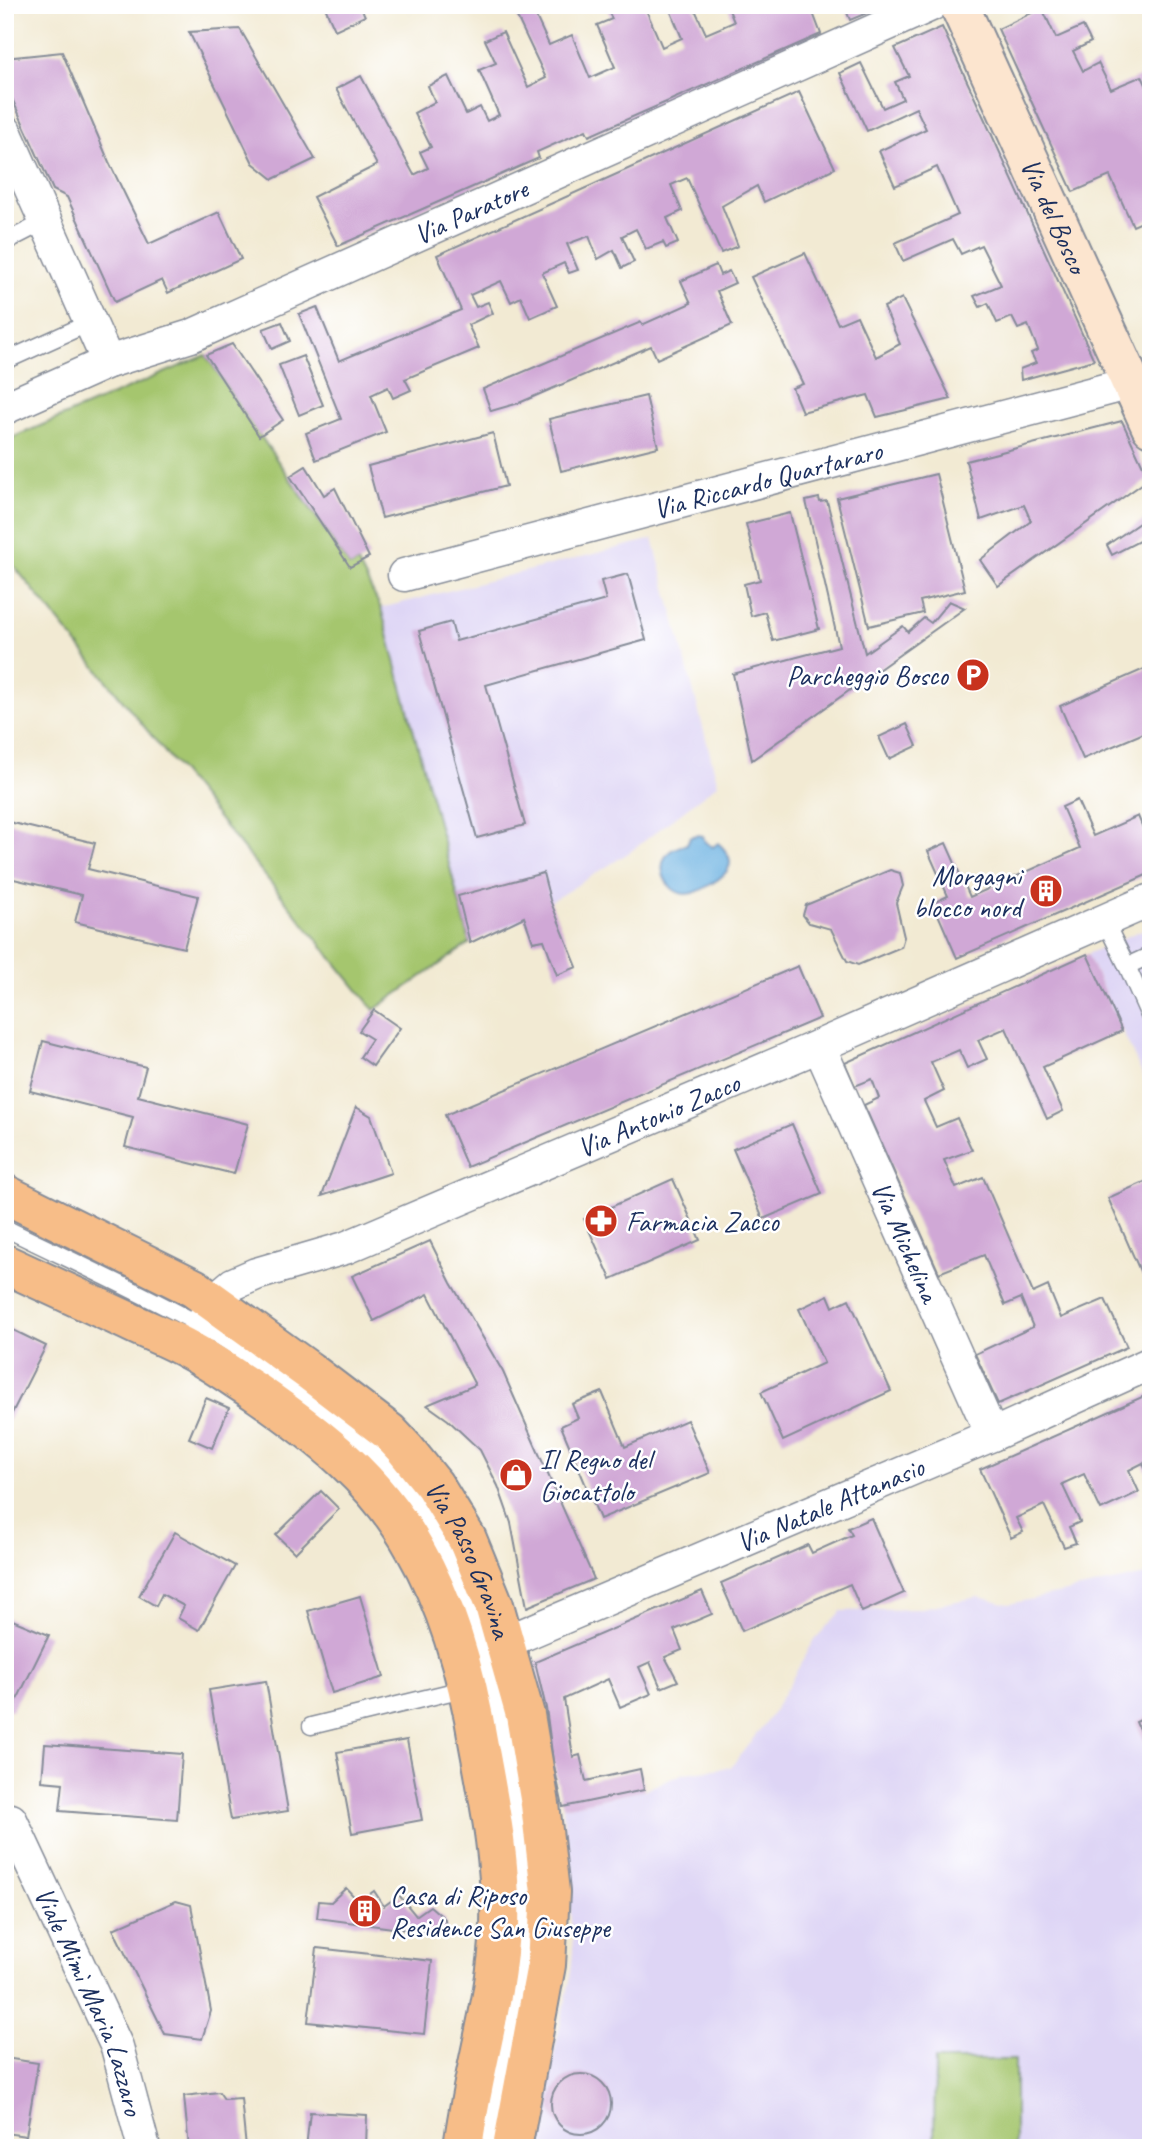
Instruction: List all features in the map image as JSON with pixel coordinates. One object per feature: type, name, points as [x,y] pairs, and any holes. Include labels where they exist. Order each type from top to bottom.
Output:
[{"type":"main road","name":"Via del Bosco","points":[[959,5],[1151,426]]},
{"type":"main road","name":"Via Passo Gravina","points":[[5,1194],[157,1269],[201,1325],[230,1375],[295,1420],[354,1468],[380,1496],[415,1547],[435,1587],[467,1688],[476,1726],[492,1822],[499,1888],[500,1925],[488,2018],[468,2107],[463,2148]]},
{"type":"main road","name":"Via Passo Gravina","points":[[5,1264],[201,1325],[373,1420],[405,1449],[434,1485],[467,1539],[490,1593],[525,1715],[540,1804],[550,1892],[546,1965],[512,2148]]},
{"type":"street","name":"Via Paratore","points":[[5,408],[108,362],[191,336],[931,5]]},
{"type":"street","points":[[5,131],[108,362]]},
{"type":"street","name":"Via Riccardo Quartararo","points":[[404,575],[1131,383]]},
{"type":"street","name":"Via Antonio Zacco","points":[[201,1325],[233,1284],[256,1274],[345,1248],[819,1046],[1151,900]]},
{"type":"street","name":"Via Michelina","points":[[819,1046],[992,1435]]},
{"type":"street","name":"Via Natale Attanasio","points":[[506,1642],[992,1435],[1151,1363]]},
{"type":"street","name":"Viale Mimì Maria Lazzaro","points":[[11,1820],[117,2047],[144,2148]]},
{"type":"lane","points":[[5,242],[44,222]]},
{"type":"lane","points":[[5,361],[89,323]]},
{"type":"lane","points":[[1104,920],[1151,1020]]},
{"type":"lane","points":[[1127,966],[1151,955]]},
{"type":"lane","points":[[5,1228],[201,1325],[317,1405],[371,1450],[399,1480],[428,1521],[458,1578],[484,1656],[509,1762],[524,1897],[525,1933],[515,2019],[486,2148]]},
{"type":"lane","points":[[311,1726],[467,1688]]},
{"type":"shaded area","points":[[653,539],[718,784],[630,852],[518,922],[470,943],[381,608]]},
{"type":"shaded area","points":[[1151,926],[1151,1093],[1087,954]]},
{"type":"shaded area","points":[[1151,1574],[1151,1715],[1136,1722],[1151,1758],[1151,2148],[535,2148],[570,1981],[573,1951],[563,1807],[644,1790],[685,1773],[731,1767],[772,1714],[815,1639],[841,1611],[916,1609],[978,1597],[1009,1604]]},
{"type":"green space","points":[[206,355],[350,567],[358,563],[381,608],[470,943],[374,1010],[5,555],[5,441]]},
{"type":"green space","points":[[935,2060],[1015,2060],[1015,2148],[934,2148]]},
{"type":"water","points":[[703,836],[705,842],[713,847],[718,843],[728,855],[730,866],[718,880],[705,888],[693,893],[680,893],[666,881],[662,871],[664,859],[669,852],[687,844],[690,837]]},
{"type":"building","points":[[324,5],[360,5],[365,16],[335,30]]},
{"type":"building","points":[[605,5],[644,5],[662,47],[682,38],[668,5],[693,5],[706,34],[734,22],[727,5],[810,5],[821,34],[589,136],[586,130],[537,152],[539,158],[338,246],[313,197],[377,165],[336,89],[361,76],[414,175],[428,168],[420,152],[431,147],[414,113],[435,102],[428,86],[448,76],[466,114],[480,107],[487,121],[499,115],[479,70],[496,63],[485,40],[503,32],[528,87],[546,78],[517,17],[533,10],[549,45],[572,35],[590,78],[615,67],[597,25],[612,19]]},
{"type":"building","points":[[844,5],[886,5],[850,20]]},
{"type":"building","points":[[1042,8],[1056,38],[1083,26],[1091,42],[1073,51],[1083,71],[1098,63],[1111,89],[1142,76],[1151,95],[1151,218],[1133,226],[1110,176],[1073,192],[998,29]]},
{"type":"building","points":[[942,27],[1094,360],[1021,380],[1020,369],[1036,363],[1031,353],[1038,350],[1028,325],[1018,329],[1012,317],[997,323],[988,303],[980,307],[974,296],[1001,285],[981,245],[961,254],[953,239],[903,261],[895,243],[958,215],[937,167],[895,186],[879,151],[926,129],[916,108],[867,131],[840,73],[861,63],[883,108],[903,99],[895,82],[909,76],[895,48]]},
{"type":"building","points":[[240,29],[315,159],[273,179],[253,163],[189,32]]},
{"type":"building","points":[[62,52],[109,162],[149,244],[219,212],[241,259],[168,293],[162,280],[115,302],[67,197],[53,190],[5,83],[5,58]]},
{"type":"building","points":[[799,92],[835,168],[764,202],[757,186],[722,206],[738,246],[721,253],[687,178],[671,185],[682,211],[667,218],[678,243],[666,248],[663,242],[646,249],[636,229],[622,236],[634,262],[622,268],[614,250],[598,259],[589,236],[567,244],[578,270],[569,273],[564,263],[542,273],[557,306],[530,318],[521,297],[511,302],[501,281],[470,295],[476,307],[488,302],[493,313],[468,325],[479,348],[405,379],[411,390],[393,398],[388,387],[371,395],[386,432],[316,460],[306,433],[341,419],[299,314],[317,307],[339,361],[461,310],[437,255]]},
{"type":"building","points":[[805,253],[838,324],[857,316],[876,357],[900,344],[884,307],[902,298],[951,399],[877,417],[868,395],[802,412],[792,388],[803,384],[751,277]]},
{"type":"building","points":[[716,265],[720,275],[729,271],[735,283],[717,291],[732,325],[657,359],[651,346],[519,403],[491,411],[483,389],[691,303],[681,281]]},
{"type":"building","points":[[282,322],[290,341],[272,349],[263,329]]},
{"type":"building","points":[[232,344],[283,420],[259,436],[206,355]]},
{"type":"building","points":[[303,356],[323,405],[299,415],[279,365]]},
{"type":"building","points":[[646,396],[658,447],[561,471],[549,419]]},
{"type":"building","points":[[1122,421],[1149,479],[998,586],[980,560],[1031,521],[1024,505],[981,520],[966,461]]},
{"type":"building","points":[[493,433],[506,486],[382,518],[368,466]]},
{"type":"building","points":[[306,466],[324,495],[335,488],[369,557],[350,567],[290,476]]},
{"type":"building","points":[[936,474],[965,590],[920,601],[923,613],[869,626],[837,498]]},
{"type":"building","points":[[819,498],[820,502],[827,501],[865,653],[903,626],[908,632],[924,618],[931,623],[949,601],[965,608],[752,760],[733,674],[839,646],[806,501]]},
{"type":"building","points":[[790,513],[819,629],[773,641],[765,612],[751,616],[744,584],[760,580],[746,524]]},
{"type":"building","points":[[1151,515],[1151,535],[1112,555],[1107,545]]},
{"type":"building","points":[[628,574],[646,640],[486,685],[525,825],[477,838],[419,631],[451,622],[456,641],[606,600],[601,581]]},
{"type":"building","points":[[1151,666],[1151,730],[1083,759],[1060,706]]},
{"type":"building","points":[[907,724],[917,746],[889,759],[879,737]]},
{"type":"building","points":[[1077,800],[1093,836],[1138,816],[1151,847],[1151,873],[957,958],[933,903],[948,896],[928,851],[946,843],[970,897],[1080,848],[1062,807]]},
{"type":"building","points":[[5,821],[95,843],[88,869],[198,896],[184,948],[75,922],[82,895],[5,877]]},
{"type":"building","points":[[890,870],[900,873],[903,886],[896,903],[904,937],[901,947],[858,965],[847,961],[831,929],[809,923],[803,915],[806,905]]},
{"type":"building","points":[[543,873],[550,900],[577,967],[557,975],[544,940],[533,942],[524,917],[470,943],[458,896]]},
{"type":"building","points":[[1087,954],[1122,1031],[1043,1067],[1063,1111],[1047,1119],[1006,1028],[978,1040],[987,1059],[967,1068],[959,1050],[931,1062],[944,1091],[924,1101],[936,1127],[957,1118],[972,1150],[944,1160],[956,1188],[983,1177],[1033,1293],[1048,1286],[1061,1318],[1105,1299],[1127,1347],[998,1404],[975,1354],[1033,1327],[1021,1298],[1005,1305],[984,1255],[939,1273],[864,1105],[879,1098],[872,1079],[855,1086],[845,1063]]},
{"type":"building","points":[[798,966],[820,1018],[467,1167],[445,1115]]},
{"type":"building","points":[[374,1010],[400,1028],[373,1066],[360,1057],[372,1039],[359,1031]]},
{"type":"building","points":[[43,1041],[146,1067],[138,1096],[248,1124],[234,1174],[125,1147],[133,1117],[30,1091]]},
{"type":"building","points":[[356,1107],[371,1116],[391,1173],[322,1196]]},
{"type":"building","points":[[792,1124],[822,1194],[763,1219],[733,1149]]},
{"type":"building","points":[[673,1179],[700,1240],[611,1279],[584,1219]]},
{"type":"building","points":[[1151,1179],[1151,1296],[1108,1198]]},
{"type":"building","points":[[430,1241],[451,1283],[503,1372],[594,1579],[527,1607],[511,1523],[498,1486],[480,1450],[448,1420],[427,1405],[475,1385],[428,1294],[374,1321],[352,1276]]},
{"type":"building","points":[[828,1295],[833,1307],[849,1299],[891,1391],[783,1441],[761,1392],[824,1363],[799,1309]]},
{"type":"building","points":[[5,1326],[46,1346],[5,1427]]},
{"type":"building","points":[[602,1392],[625,1447],[687,1420],[710,1473],[600,1519],[561,1426],[578,1418],[572,1404]]},
{"type":"building","points":[[1151,1393],[1151,1446],[1148,1448],[1151,1454],[1151,1469],[1146,1471],[1143,1463],[1129,1470],[1139,1492],[1101,1510],[1084,1474],[1062,1484],[1080,1522],[1069,1527],[1076,1543],[1064,1547],[1044,1505],[1016,1518],[1023,1532],[1011,1538],[980,1469]]},
{"type":"building","points":[[206,1398],[229,1408],[212,1448],[189,1438]]},
{"type":"building","points":[[321,1491],[339,1509],[295,1553],[276,1535]]},
{"type":"building","points":[[871,1518],[904,1593],[862,1612],[850,1584],[742,1631],[721,1583],[808,1545],[812,1553],[852,1535],[848,1528]]},
{"type":"building","points":[[175,1532],[235,1566],[199,1630],[178,1618],[184,1606],[162,1594],[156,1606],[139,1596]]},
{"type":"building","points":[[702,1591],[712,1614],[674,1630],[682,1650],[665,1657],[678,1681],[661,1688],[650,1662],[639,1667],[651,1694],[620,1707],[608,1679],[564,1699],[573,1757],[580,1755],[586,1781],[640,1769],[644,1790],[563,1807],[535,1662]]},
{"type":"building","points":[[360,1596],[384,1677],[332,1693],[308,1611]]},
{"type":"building","points":[[5,1617],[49,1635],[12,1710],[5,1710]]},
{"type":"building","points":[[266,1681],[288,1811],[231,1820],[209,1690]]},
{"type":"building","points":[[1151,1715],[1151,1758],[1136,1722]]},
{"type":"building","points":[[407,1740],[422,1820],[352,1833],[337,1752]]},
{"type":"building","points":[[45,1744],[182,1754],[177,1820],[60,1811],[63,1783],[42,1781]]},
{"type":"building","name":"Casa di Riposo Residence San Giuseppe","points":[[346,1888],[359,1902],[374,1891],[384,1906],[399,1895],[416,1916],[430,1906],[445,1919],[446,1935],[317,1918],[319,1901],[331,1902]]},
{"type":"building","points":[[176,1901],[191,1905],[211,2011],[202,2039],[165,2034],[113,1929]]},
{"type":"building","points":[[317,1948],[432,1961],[424,2034],[308,2022]]},
{"type":"building","points":[[5,2058],[38,2063],[26,2136],[5,2133]]},
{"type":"building","points":[[581,2074],[598,2079],[606,2087],[611,2104],[606,2121],[598,2129],[581,2134],[564,2129],[556,2121],[551,2104],[556,2087],[564,2079]]},
{"type":"building","points":[[219,2092],[224,2099],[241,2098],[246,2148],[189,2148],[184,2096]]},
{"type":"building","points":[[310,2112],[367,2115],[366,2148],[306,2148]]},
{"type":"place","name":"Parcheggio Bosco","points":[[973,675]]},
{"type":"place","name":"Morgagni blocco nord","points":[[1046,891]]},
{"type":"place","name":"Farmacia Zacco","points":[[601,1221]]},
{"type":"place","name":"Il Regno del Giocattolo","points":[[516,1475]]},
{"type":"place","name":"Casa di Riposo Residence San Giuseppe","points":[[365,1911]]}]
